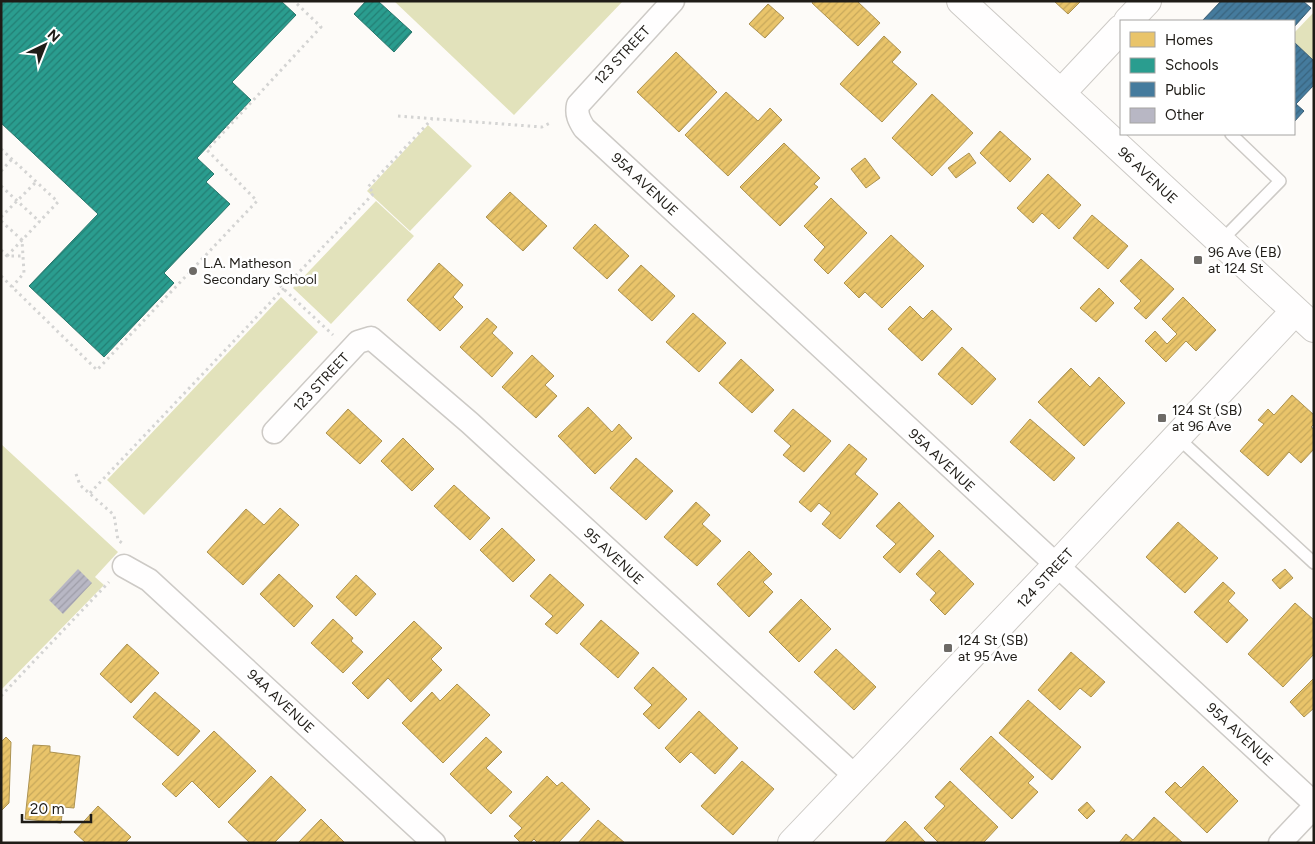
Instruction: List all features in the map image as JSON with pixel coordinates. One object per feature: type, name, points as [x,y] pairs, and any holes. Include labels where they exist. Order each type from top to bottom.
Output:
[{"type":"street","name":"123 STREET","points":[[577,112],[578,104],[584,95],[673,1]]},
{"type":"street","name":"96 AVENUE","points":[[961,1],[1220,242],[1307,317]]},
{"type":"street","points":[[1061,93],[1120,32]]},
{"type":"street","name":"95A AVENUE","points":[[577,112],[584,128],[1314,805]]},
{"type":"street","name":"124 STREET","points":[[792,843],[1176,437],[1307,317]]},
{"type":"street","name":"123 STREET","points":[[274,432],[358,342],[371,338]]},
{"type":"street","name":"95 AVENUE","points":[[371,338],[470,423],[855,776]]},
{"type":"street","name":"94A AVENUE","points":[[119,572],[149,580],[434,843]]},
{"type":"street","points":[[1280,843],[1314,805]]},
{"type":"lane","points":[[1220,242],[1280,181],[1232,135]]},
{"type":"lane","points":[[1176,437],[1314,563]]},
{"type":"path","points":[[1,276],[97,370],[257,201],[207,150],[321,27],[294,1]]},
{"type":"path","points":[[398,116],[542,127],[552,122]]},
{"type":"path","points":[[90,493],[282,288],[374,194],[368,187],[432,119]]},
{"type":"path","points":[[1,149],[58,202],[7,256]]},
{"type":"path","points":[[1,171],[12,160]]},
{"type":"path","points":[[12,286],[24,273],[22,240],[1,219],[36,182]]},
{"type":"path","points":[[1,186],[40,222]]},
{"type":"path","points":[[1,250],[7,256],[23,256]]},
{"type":"path","points":[[275,281],[337,339]]},
{"type":"path","points":[[76,474],[80,485],[114,515],[118,540],[123,543]]},
{"type":"path","points":[[1,696],[119,572]]},
{"type":"green space","points":[[394,1],[623,1],[514,115]]},
{"type":"green space","points":[[1314,12],[1314,63],[1295,45],[1295,32]]},
{"type":"green space","points":[[428,125],[472,166],[410,231],[367,191]]},
{"type":"green space","points":[[376,201],[414,236],[331,324],[293,288]]},
{"type":"green space","points":[[281,297],[318,332],[144,515],[107,480]]},
{"type":"green space","points":[[1,444],[118,552],[95,577],[104,585],[1,690]]},
{"type":"building: Homes","points":[[813,1],[857,1],[880,23],[858,46],[812,3]]},
{"type":"building: Homes","points":[[1054,1],[1081,1],[1068,14]]},
{"type":"building: Homes","points":[[768,4],[784,18],[765,38],[749,24]]},
{"type":"building: Homes","points":[[884,36],[901,52],[892,62],[917,84],[882,122],[840,84]]},
{"type":"building: Homes","points":[[676,52],[717,92],[679,132],[637,92]]},
{"type":"building: Homes","points":[[726,92],[758,121],[770,108],[782,120],[728,176],[685,135]]},
{"type":"building: Homes","points":[[932,94],[973,133],[932,176],[892,138]]},
{"type":"building: Homes","points":[[1000,131],[1031,159],[1010,182],[980,153]]},
{"type":"building: Homes","points":[[784,143],[820,178],[814,184],[818,187],[780,226],[740,187]]},
{"type":"building: Homes","points":[[969,153],[976,163],[956,178],[948,168]]},
{"type":"building: Homes","points":[[865,158],[880,178],[866,188],[851,169]]},
{"type":"building: Homes","points":[[1048,174],[1081,205],[1059,229],[1042,213],[1033,223],[1017,208]]},
{"type":"building: Homes","points":[[510,192],[547,226],[523,251],[486,217]]},
{"type":"building: Homes","points":[[831,198],[867,233],[828,274],[814,260],[825,247],[804,226]]},
{"type":"building: Homes","points":[[1092,215],[1128,246],[1108,269],[1073,238]]},
{"type":"building: Homes","points":[[595,224],[629,256],[607,279],[573,248]]},
{"type":"building: Homes","points":[[891,235],[924,266],[882,308],[865,292],[859,298],[844,283]]},
{"type":"building: Homes","points":[[1141,259],[1174,289],[1146,319],[1134,308],[1141,301],[1120,281]]},
{"type":"building: Homes","points":[[439,263],[463,285],[453,297],[463,307],[440,331],[407,300]]},
{"type":"building: Homes","points":[[641,265],[675,296],[652,321],[618,290]]},
{"type":"building: Homes","points":[[1099,288],[1114,303],[1096,322],[1080,308]]},
{"type":"building: Homes","points":[[1183,297],[1216,330],[1196,351],[1186,341],[1166,362],[1145,341],[1155,331],[1167,344],[1177,334],[1162,319]]},
{"type":"building: Homes","points":[[910,306],[923,319],[932,310],[952,329],[922,361],[888,329]]},
{"type":"building: Homes","points":[[693,313],[726,343],[699,372],[666,342]]},
{"type":"building: Homes","points":[[487,318],[497,327],[492,333],[513,353],[492,377],[460,347]]},
{"type":"building: Homes","points":[[962,347],[996,379],[972,405],[938,374]]},
{"type":"building: Homes","points":[[532,355],[554,376],[545,385],[557,396],[536,418],[502,387]]},
{"type":"building: Homes","points":[[741,359],[774,390],[752,413],[719,383]]},
{"type":"building: Homes","points":[[1071,368],[1090,387],[1099,377],[1125,403],[1084,446],[1038,402]]},
{"type":"building: Homes","points":[[1292,395],[1314,415],[1314,424],[1311,427],[1314,429],[1314,449],[1301,463],[1289,452],[1268,476],[1240,451],[1264,424],[1258,420],[1268,409],[1274,415]]},
{"type":"building: Homes","points":[[588,407],[612,432],[619,424],[632,438],[595,474],[558,436]]},
{"type":"building: Homes","points":[[348,409],[382,441],[360,464],[326,433]]},
{"type":"building: Homes","points":[[793,409],[831,441],[804,472],[783,455],[791,446],[774,431]]},
{"type":"building: Homes","points":[[1030,419],[1075,458],[1054,481],[1010,442]]},
{"type":"building: Homes","points":[[403,438],[434,469],[412,491],[381,461]]},
{"type":"building: Homes","points":[[849,444],[867,459],[855,474],[878,494],[840,539],[822,524],[831,513],[819,503],[811,512],[799,502]]},
{"type":"building: Homes","points":[[636,458],[673,491],[646,520],[610,488]]},
{"type":"building: Homes","points":[[454,485],[490,518],[470,540],[434,506]]},
{"type":"building: Homes","points":[[696,502],[710,515],[702,524],[721,541],[697,566],[664,537]]},
{"type":"building: Homes","points":[[899,502],[934,536],[900,573],[883,557],[896,544],[876,526]]},
{"type":"building: Homes","points":[[280,508],[299,525],[243,585],[207,552],[246,509],[264,525]]},
{"type":"building: Homes","points":[[1178,522],[1218,558],[1185,593],[1146,557]]},
{"type":"building: Homes","points":[[502,528],[535,560],[513,582],[480,550]]},
{"type":"building: Homes","points":[[939,550],[974,584],[945,615],[930,600],[936,593],[916,574]]},
{"type":"building: Homes","points":[[749,551],[772,574],[763,582],[773,592],[749,617],[717,584]]},
{"type":"building: Homes","points":[[1285,569],[1293,578],[1280,589],[1272,580]]},
{"type":"building: Homes","points":[[279,574],[313,606],[294,627],[260,594]]},
{"type":"building: Homes","points":[[550,574],[584,605],[557,634],[545,624],[553,616],[530,596]]},
{"type":"building: Homes","points":[[356,575],[376,594],[356,616],[336,597]]},
{"type":"building: Homes","points":[[1223,582],[1235,593],[1228,601],[1248,620],[1227,643],[1194,612]]},
{"type":"building: Homes","points":[[801,599],[831,629],[799,662],[769,632]]},
{"type":"building: Homes","points":[[1295,603],[1314,620],[1314,654],[1283,687],[1248,654]]},
{"type":"building: Homes","points":[[333,619],[353,638],[351,641],[363,652],[343,673],[311,643]]},
{"type":"building: Homes","points":[[601,620],[639,653],[618,678],[580,644]]},
{"type":"building: Homes","points":[[414,621],[442,648],[431,659],[442,670],[411,702],[388,678],[368,699],[352,683]]},
{"type":"building: Homes","points":[[127,644],[159,673],[131,703],[100,674]]},
{"type":"building: Homes","points":[[836,649],[876,687],[854,710],[814,672]]},
{"type":"building: Homes","points":[[1071,652],[1105,682],[1091,697],[1080,688],[1060,710],[1038,690]]},
{"type":"building: Homes","points":[[653,667],[687,699],[659,729],[643,714],[652,705],[634,688]]},
{"type":"building: Homes","points":[[1314,678],[1314,708],[1304,717],[1290,702]]},
{"type":"building: Homes","points":[[457,684],[490,715],[443,763],[402,723],[432,692],[440,701]]},
{"type":"building: Homes","points":[[155,692],[200,731],[178,756],[133,717]]},
{"type":"building: Homes","points":[[1028,700],[1081,747],[1052,780],[999,733]]},
{"type":"building: Homes","points":[[699,711],[738,748],[715,774],[691,752],[680,763],[665,748]]},
{"type":"building: Homes","points":[[214,731],[256,771],[219,808],[192,781],[176,797],[162,784]]},
{"type":"building: Homes","points":[[991,736],[1034,777],[1028,783],[1038,792],[1012,819],[960,769]]},
{"type":"building: Homes","points":[[6,737],[11,742],[9,803],[1,811],[1,742]]},
{"type":"building: Homes","points":[[486,737],[502,752],[486,768],[512,792],[491,814],[450,774]]},
{"type":"building: Homes","points":[[33,745],[50,746],[50,752],[80,756],[74,808],[63,807],[61,823],[25,819]]},
{"type":"building: Homes","points":[[742,761],[774,789],[733,835],[701,806]]},
{"type":"building: Homes","points":[[1203,766],[1238,801],[1207,833],[1165,792],[1175,782],[1181,788]]},
{"type":"building: Homes","points":[[271,776],[306,810],[274,843],[250,843],[228,822]]},
{"type":"building: Homes","points":[[547,776],[557,786],[562,782],[590,809],[558,843],[538,843],[534,839],[530,843],[521,843],[514,836],[522,828],[509,816]]},
{"type":"building: Homes","points":[[950,781],[998,827],[983,843],[939,843],[924,828],[945,806],[935,797]]},
{"type":"building: Homes","points":[[1087,802],[1095,811],[1087,819],[1078,810]]},
{"type":"building: Homes","points":[[98,806],[131,837],[125,843],[86,843],[74,832]]},
{"type":"building: Homes","points":[[1154,817],[1183,843],[1119,843],[1126,834],[1133,840]]},
{"type":"building: Homes","points":[[321,819],[345,843],[298,843]]},
{"type":"building: Homes","points":[[598,820],[625,843],[578,843]]},
{"type":"building: Homes","points":[[905,821],[926,843],[884,843]]},
{"type":"building: Schools","points":[[1,1],[281,1],[296,15],[232,82],[251,100],[197,158],[214,174],[206,182],[230,204],[164,273],[174,283],[104,357],[29,286],[98,214],[1,123]]},
{"type":"building: Schools","points":[[366,1],[378,1],[412,32],[394,52],[354,14]]},
{"type":"building: Public","points":[[1221,1],[1303,1],[1311,8],[1295,26],[1295,20],[1203,20]]},
{"type":"building: Public","points":[[1295,43],[1314,61],[1314,85],[1296,104],[1304,111],[1295,121]]},
{"type":"building: Other","points":[[78,569],[92,583],[63,614],[49,600]]},
{"type":"place","name":"96 Ave (EB) at 124 St","points":[[1198,260]]},
{"type":"place","name":"L.A. Matheson Secondary School","points":[[193,271]]},
{"type":"place","name":"124 St (SB) at 96 Ave","points":[[1162,418]]},
{"type":"place","name":"124 St (SB) at 95 Ave","points":[[948,648]]}]
